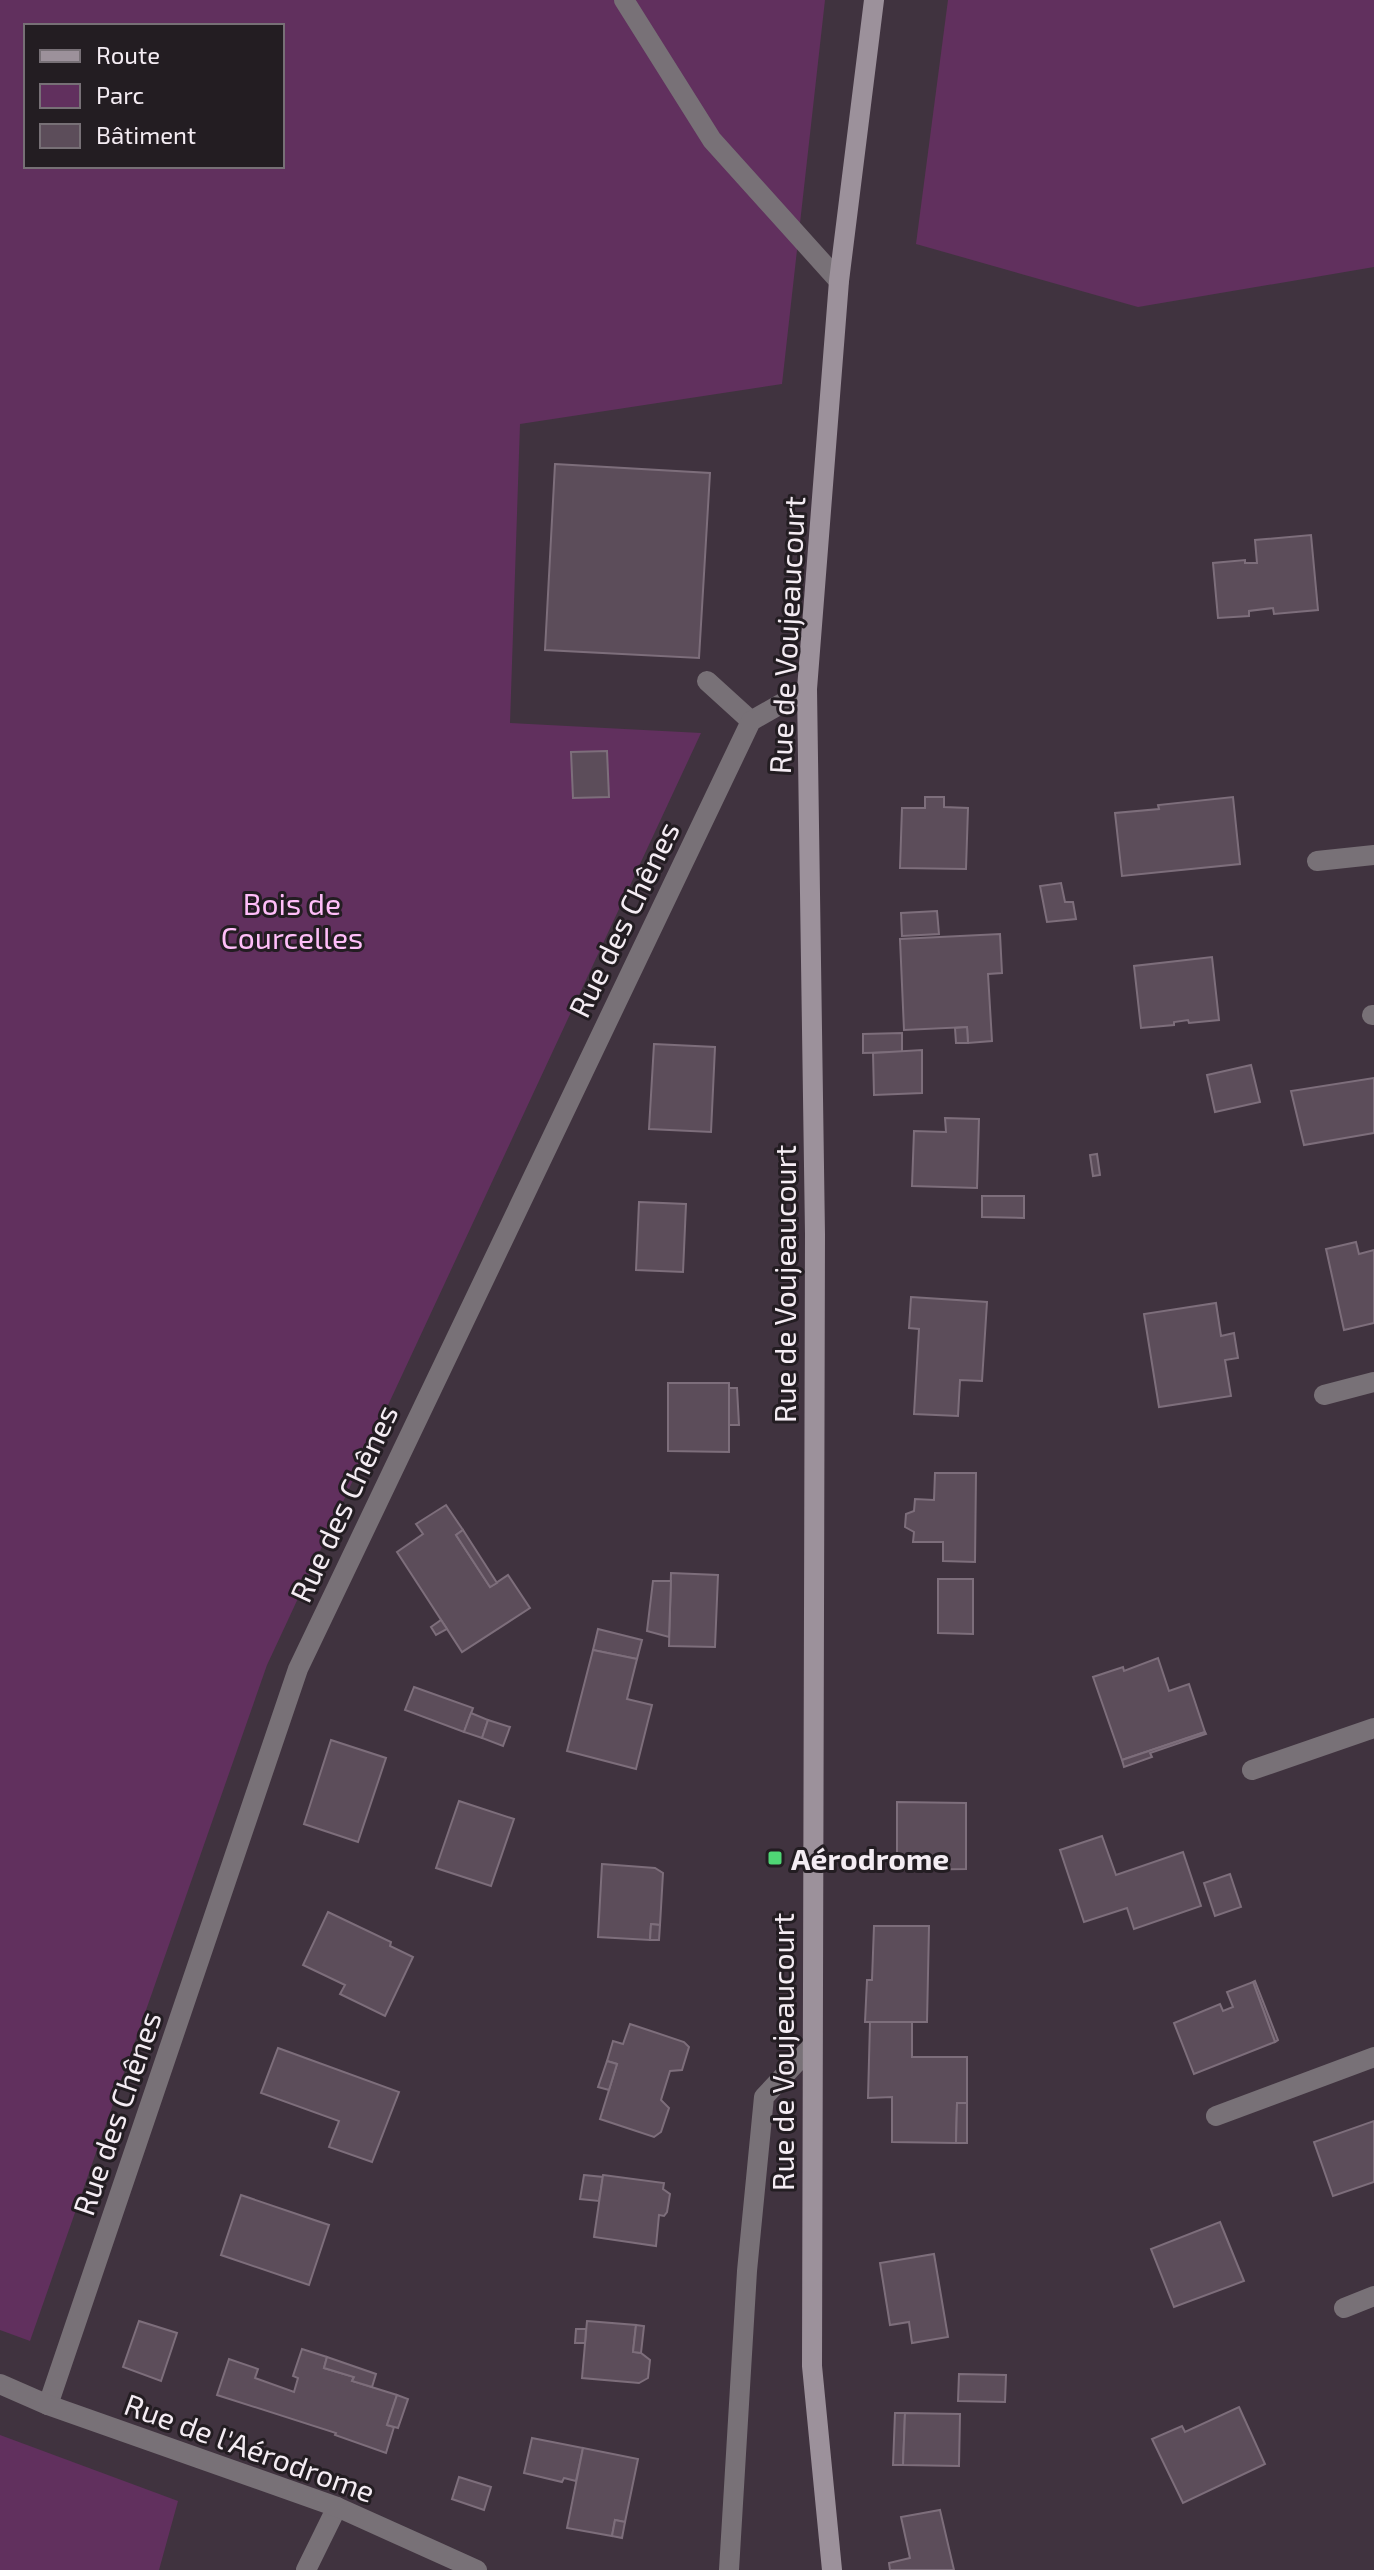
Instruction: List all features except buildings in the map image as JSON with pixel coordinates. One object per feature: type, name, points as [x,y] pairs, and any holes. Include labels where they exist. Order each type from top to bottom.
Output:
[{"type":"main road","name":"Rue de Voujeaucourt","points":[[832,2570],[812,2366],[815,1234],[807,689],[839,281],[874,0]]},
{"type":"street","points":[[624,0],[712,140],[839,281]]},
{"type":"street","points":[[707,681],[751,721],[807,689]]},
{"type":"street","name":"Rue des Chênes","points":[[48,2405],[298,1669],[751,721]]},
{"type":"street","points":[[1317,861],[1374,855]]},
{"type":"street","points":[[1324,1395],[1374,1382]]},
{"type":"street","points":[[1252,1770],[1374,1728]]},
{"type":"street","points":[[729,2570],[747,2271],[764,2097],[811,2047]]},
{"type":"street","points":[[1216,2116],[1374,2057]]},
{"type":"street","points":[[1344,2308],[1374,2296]]},
{"type":"street","name":"Rue de l'Aérodrome","points":[[0,2384],[48,2405],[337,2507],[477,2570]]},
{"type":"street","points":[[306,2570],[337,2507]]},
{"type":"green space","name":"Bois de Courcelles","points":[[0,0],[825,0],[782,384],[520,424],[510,723],[701,733],[267,1665],[30,2341],[0,2330]]},
{"type":"green space","points":[[948,0],[1374,0],[1374,267],[1138,307],[916,244]]},
{"type":"green space","points":[[0,2435],[178,2501],[159,2570],[0,2570]]},
{"type":"place","name":"Aérodrome","points":[[775,1858]]}]
